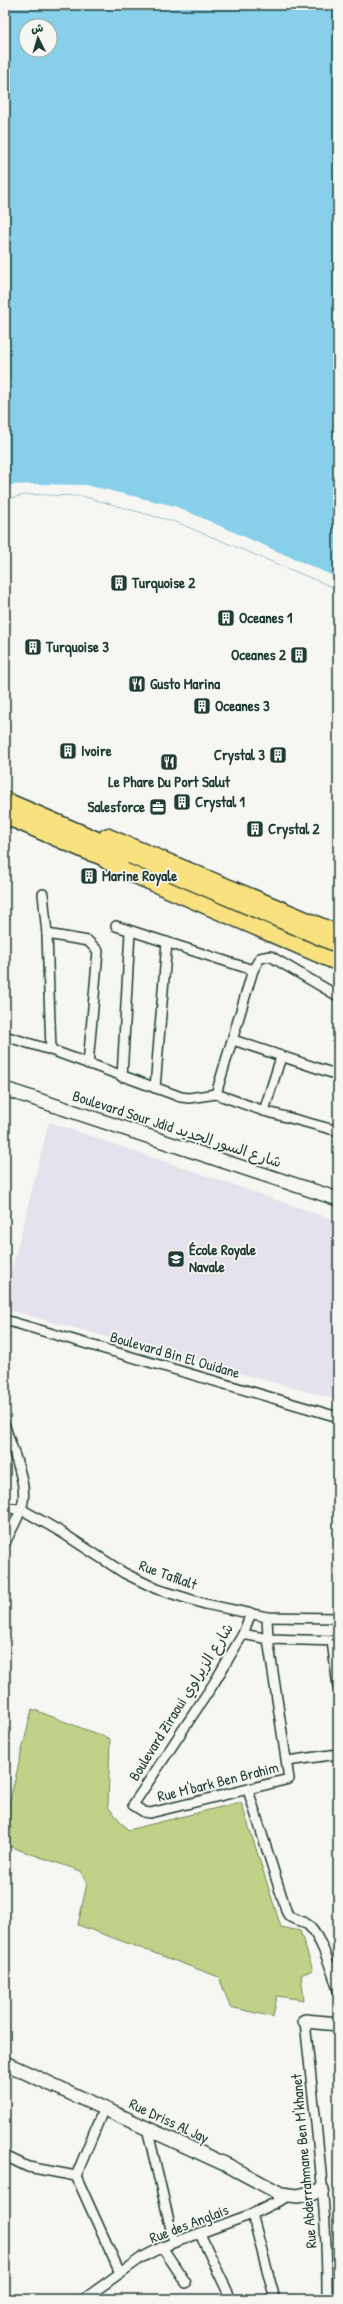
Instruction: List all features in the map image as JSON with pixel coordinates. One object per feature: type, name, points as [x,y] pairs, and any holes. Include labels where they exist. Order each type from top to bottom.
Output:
[{"type":"highway","points":[[5,801],[150,873],[338,954]]},
{"type":"highway","points":[[5,815],[91,845],[338,944]]},
{"type":"main road","points":[[5,796],[160,857],[338,934]]},
{"type":"main road","points":[[91,845],[120,869],[338,963]]},
{"type":"street","points":[[43,894],[47,934],[51,1050]]},
{"type":"street","points":[[116,926],[130,932],[167,942],[253,970]]},
{"type":"street","points":[[122,1077],[130,932]]},
{"type":"street","points":[[47,934],[88,941],[98,951],[88,1064]]},
{"type":"street","points":[[155,1088],[167,942]]},
{"type":"street","points":[[216,1094],[253,970],[260,958],[270,956],[338,996]]},
{"type":"street","points":[[8,1037],[51,1050],[122,1077],[189,1098],[216,1094],[264,1111],[338,1131]]},
{"type":"street","points":[[233,1040],[338,1076]]},
{"type":"street","points":[[264,1111],[281,1057]]},
{"type":"street","name":"Boulevard Sour Jdid شارع السور الجديد","points":[[5,1090],[338,1199]]},
{"type":"street","name":"Boulevard Bin El Ouidane","points":[[5,1320],[338,1417]]},
{"type":"street","points":[[5,1426],[22,1484],[24,1498],[21,1509],[5,1542]]},
{"type":"street","name":"Rue Tafilalt","points":[[5,1507],[21,1509],[61,1532],[141,1583],[205,1604],[267,1617],[338,1618]]},
{"type":"street","name":"Boulevard Ziraoui شارع الزيراوي","points":[[133,1805],[188,1724],[243,1634],[251,1613]]},
{"type":"street","points":[[267,1617],[268,1639],[287,1761]]},
{"type":"street","points":[[243,1634],[268,1639],[335,1641],[338,1687]]},
{"type":"street","name":"Rue M'bark Ben Brahim","points":[[133,1805],[144,1812],[150,1813],[248,1790],[289,1779],[287,1761],[338,1754]]},
{"type":"street","points":[[248,1790],[287,1913],[292,1919],[306,1923],[311,1929],[331,1970],[338,1990]]},
{"type":"street","points":[[305,2021],[338,2024]]},
{"type":"street","name":"Rue Abderrahmane Ben M'khanet","points":[[305,2021],[322,2190],[328,2273],[327,2299]]},
{"type":"street","name":"Rue Driss Al Jay","points":[[5,2063],[229,2166],[280,2194],[289,2196]]},
{"type":"street","points":[[104,2108],[76,2176],[120,2273]]},
{"type":"street","points":[[147,2128],[174,2242]]},
{"type":"street","points":[[5,2156],[28,2168],[76,2176]]},
{"type":"street","points":[[289,2196],[322,2190]]},
{"type":"street","name":"Rue des Anglais","points":[[84,2299],[120,2273],[162,2247],[252,2214],[289,2196]]},
{"type":"street","points":[[252,2214],[275,2299]]},
{"type":"street","points":[[200,2234],[231,2299]]},
{"type":"street","points":[[162,2247],[186,2283]]},
{"type":"shaded area","name":"École Royale Navale","points":[[49,1122],[338,1221],[338,1400],[5,1309],[5,1298]]},
{"type":"green space","points":[[32,1709],[110,1739],[108,1807],[128,1830],[241,1802],[281,1927],[300,1931],[313,1970],[301,1975],[304,2000],[277,1996],[273,2017],[230,2007],[219,1977],[78,1925],[87,1883],[81,1871],[5,1845],[5,1821]]},
{"type":"water","points":[[5,5],[338,5],[338,589],[179,523],[83,496],[28,494],[5,499]]},
{"type":"pier","points":[[5,485],[86,485],[175,506],[338,578],[338,589],[179,523],[83,496],[28,494],[5,499]]},
{"type":"place","name":"Turquoise 2","points":[[119,583]]},
{"type":"place","name":"Oceanes 1","points":[[226,618]]},
{"type":"place","name":"Turquoise 3","points":[[33,647]]},
{"type":"place","name":"Oceanes 2","points":[[299,655]]},
{"type":"place","name":"Gusto Marina","points":[[137,684]]},
{"type":"place","name":"Oceanes 3","points":[[202,706]]},
{"type":"place","name":"Ivoire","points":[[68,751]]},
{"type":"place","name":"Crystal 3","points":[[278,755]]},
{"type":"place","name":"Le Phare Du Port Salut","points":[[169,762]]},
{"type":"place","name":"Crystal 1","points":[[182,802]]},
{"type":"place","name":"Salesforce","points":[[158,807]]},
{"type":"place","name":"Crystal 2","points":[[255,829]]},
{"type":"place","name":"Marine Royale","points":[[89,876]]},
{"type":"place","name":"École Royale Navale","points":[[176,1259]]}]
